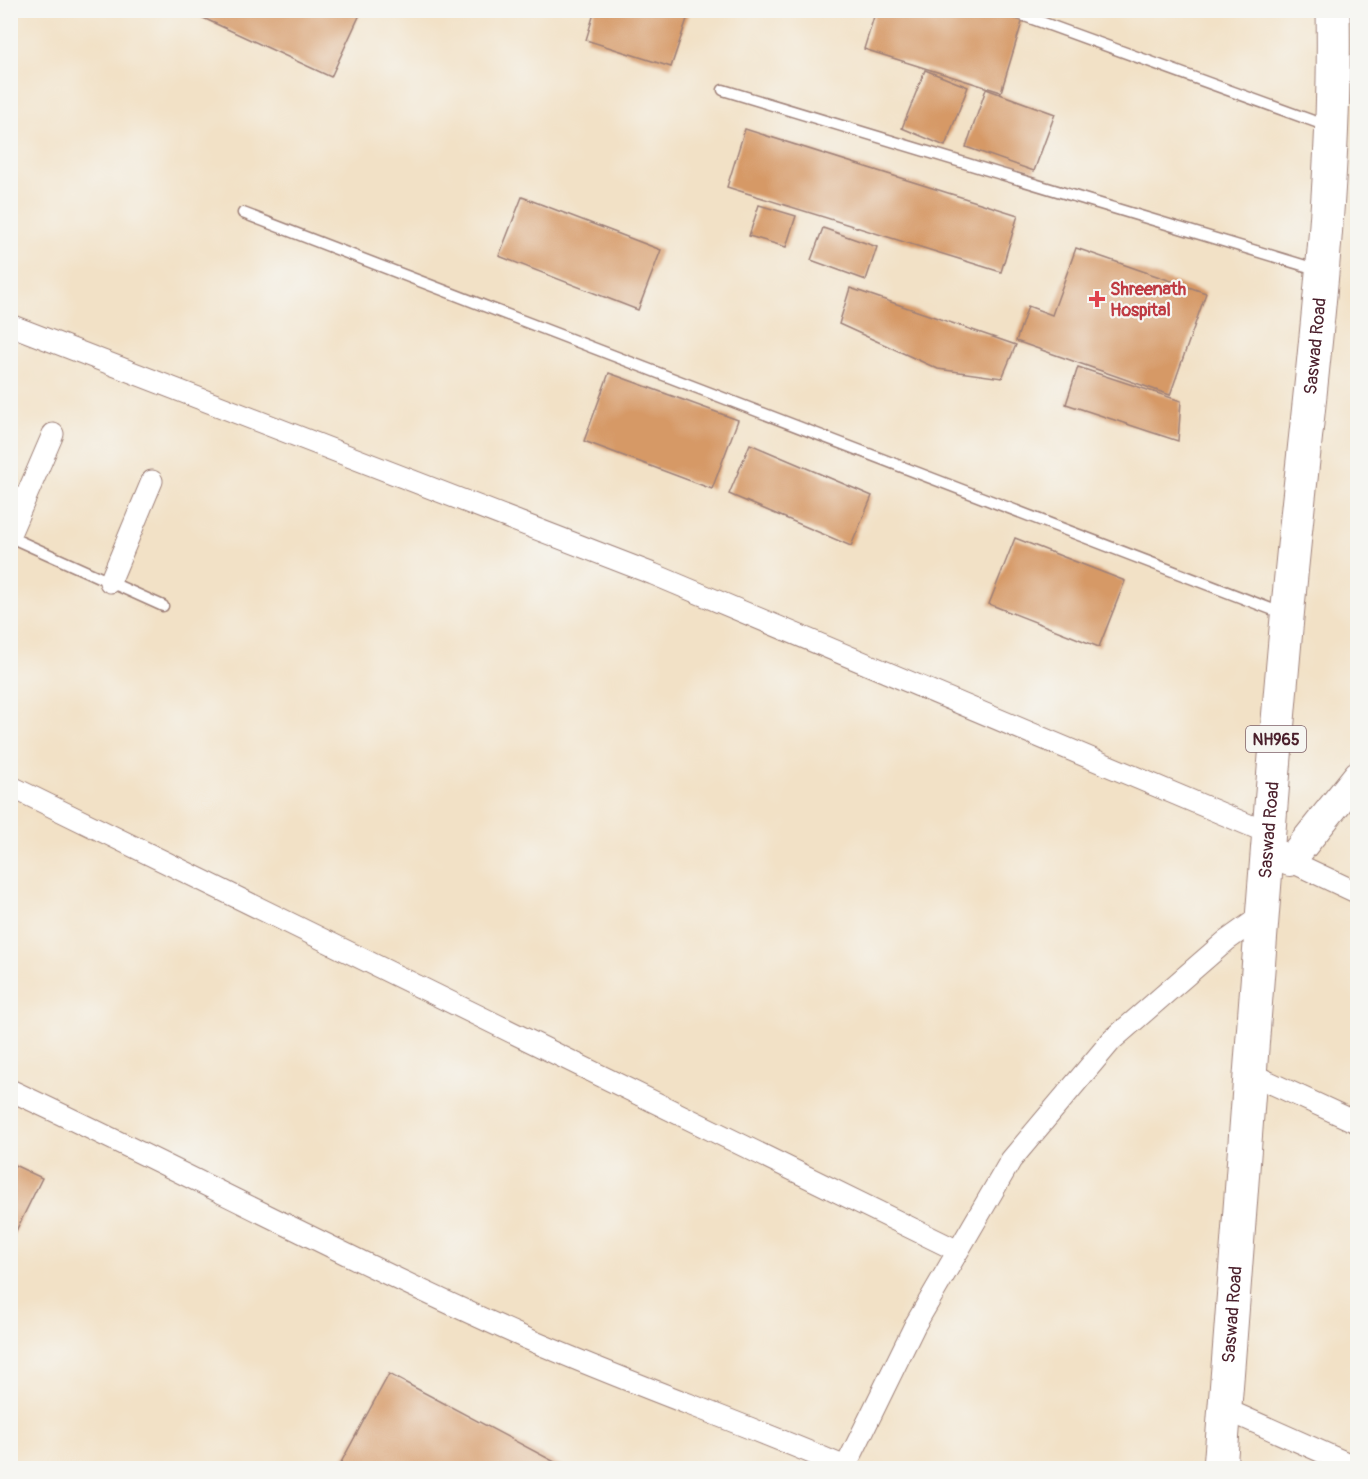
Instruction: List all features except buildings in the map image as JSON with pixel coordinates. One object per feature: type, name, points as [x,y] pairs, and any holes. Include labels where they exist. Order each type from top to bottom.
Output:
[{"type":"highway","name":"Saswad Road","points":[[1220,1468],[1261,916],[1274,848],[1287,615],[1322,271],[1330,127],[1327,13]]},
{"type":"street","points":[[10,325],[653,574],[1274,848],[1358,893]]},
{"type":"street","points":[[10,535],[53,434]]},
{"type":"street","points":[[110,582],[152,481]]},
{"type":"street","points":[[1274,848],[1358,776]]},
{"type":"street","points":[[10,786],[958,1251]]},
{"type":"street","points":[[10,1090],[519,1334],[634,1384],[766,1434],[845,1468],[915,1325],[1011,1160],[1112,1040],[1226,940],[1261,916]]},
{"type":"street","points":[[1249,1073],[1358,1123]]},
{"type":"street","points":[[1225,1409],[1358,1468]]},
{"type":"lane","points":[[1008,10],[1330,127]]},
{"type":"lane","points":[[723,90],[1322,271]]},
{"type":"lane","points":[[243,213],[1287,615]]},
{"type":"lane","points":[[10,535],[163,606]]},
{"type":"place","name":"Shreenath Hospital","points":[[1097,299]]}]
